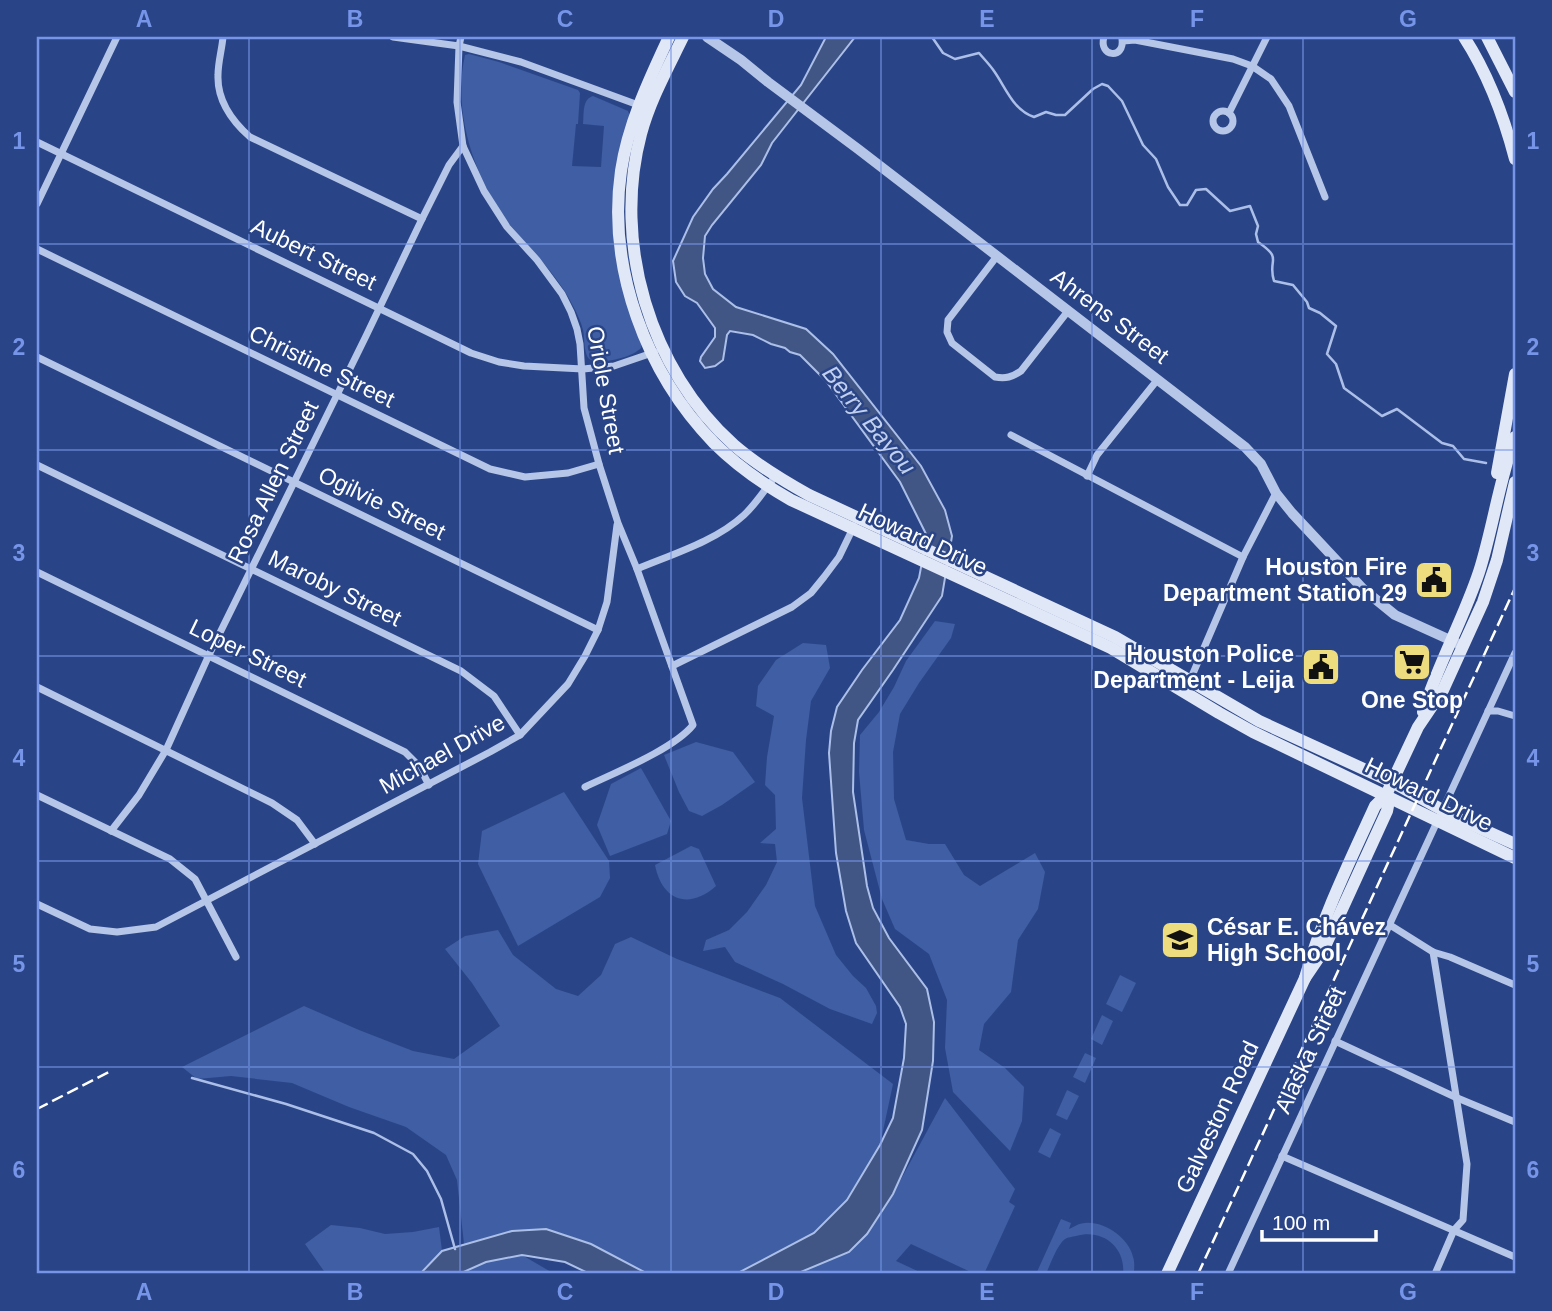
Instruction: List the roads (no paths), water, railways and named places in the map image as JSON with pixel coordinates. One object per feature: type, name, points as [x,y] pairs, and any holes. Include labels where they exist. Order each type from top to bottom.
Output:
[{"type":"main road","name":"Howard Drive","points":[[669,37],[644,107],[632,184],[628,255],[650,316],[658,351],[690,394],[716,445],[771,482],[791,500],[856,524],[1113,642],[1187,686],[1219,713],[1392,782],[1439,815],[1515,858]]},
{"type":"main road","name":"Howard Drive","points":[[644,107],[683,37]]},
{"type":"main road","points":[[1464,37],[1485,74],[1509,134],[1515,159]]},
{"type":"main road","points":[[1487,37],[1514,89],[1494,96]]},
{"type":"main road","points":[[1487,540],[1515,374]]},
{"type":"main road","name":"Galveston Road","points":[[1167,1274],[1305,978],[1313,948],[1336,909],[1375,806],[1386,795],[1418,727],[1443,690],[1515,437]]},
{"type":"main road","name":"Galveston Road","points":[[1457,644],[1483,602],[1497,560],[1515,482]]},
{"type":"main road","points":[[1470,597],[1483,602]]},
{"type":"main road","name":"Howard Drive","points":[[1275,735],[1386,795],[1439,815],[1455,817],[1515,844]]},
{"type":"street","points":[[37,204],[117,37]]},
{"type":"street","points":[[223,37],[217,78],[224,106],[238,126],[250,137],[422,219]]},
{"type":"street","points":[[393,37],[459,46],[522,62],[644,107]]},
{"type":"street","name":"Oriole Street","points":[[461,37],[457,102],[463,146],[484,191],[501,218],[562,294],[577,328],[583,369],[584,408],[598,464],[694,725],[688,732],[653,754],[584,787]]},
{"type":"street","name":"Ahrens Street","points":[[707,37],[741,60],[1251,452],[1261,464],[1276,493],[1292,513],[1363,589],[1395,615],[1457,644]]},
{"type":"street","points":[[1104,37],[1103,48],[1112,54],[1122,49],[1122,39],[1135,40],[1233,59],[1252,66],[1271,79],[1289,106],[1325,197]]},
{"type":"street","points":[[1229,113],[1266,37]]},
{"type":"street","name":"Aubert Street","points":[[37,142],[471,353],[524,366],[583,369],[614,366],[658,351]]},
{"type":"street","name":"Rosa Allen Street","points":[[111,831],[139,795],[166,750],[209,655],[422,219],[449,165],[463,146]]},
{"type":"street","name":"Christine Street","points":[[37,249],[490,469],[525,477],[568,474],[598,464]]},
{"type":"street","points":[[997,256],[948,320],[947,332],[952,343],[995,377],[1004,379],[1021,371],[1068,311]]},
{"type":"street","name":"Ogilvie Street","points":[[37,357],[598,629]]},
{"type":"street","points":[[1087,476],[1097,456],[1158,379]]},
{"type":"street","points":[[1011,435],[1242,557]]},
{"type":"street","name":"Maroby Street","points":[[37,465],[461,671],[494,695],[520,735]]},
{"type":"street","points":[[637,569],[706,540],[734,523],[746,514],[771,482]]},
{"type":"street","points":[[1187,686],[1242,557],[1276,493]]},
{"type":"street","name":"Michael Drive","points":[[37,904],[90,929],[117,932],[156,927],[520,735],[568,684],[598,629],[609,589],[618,523]]},
{"type":"street","points":[[672,666],[792,607],[811,593],[839,557],[856,524]]},
{"type":"street","name":"Loper Street","points":[[37,572],[405,752],[419,766],[429,785]]},
{"type":"street","name":"Alaska Street","points":[[1231,1273],[1282,1156],[1515,653]]},
{"type":"street","points":[[37,687],[272,803],[298,820],[315,844]]},
{"type":"street","points":[[1488,711],[1514,714]]},
{"type":"street","points":[[37,795],[170,859],[195,879],[236,957]]},
{"type":"street","points":[[1390,925],[1433,952],[1515,985]]},
{"type":"street","points":[[1433,952],[1467,1164],[1463,1220],[1454,1230],[1435,1274]]},
{"type":"street","points":[[1335,1041],[1515,1122]]},
{"type":"street","points":[[1282,1156],[1515,1257]]},
{"type":"water","name":"Berry Bayou","points":[[826,37],[855,37],[772,143],[761,165],[712,225],[705,236],[703,258],[705,274],[713,289],[736,307],[806,329],[833,354],[921,466],[945,510],[952,536],[942,596],[858,720],[854,743],[853,792],[867,886],[873,908],[889,938],[927,989],[934,1022],[933,1061],[922,1130],[893,1194],[867,1234],[849,1252],[796,1274],[736,1274],[814,1233],[847,1200],[893,1118],[904,1058],[906,1024],[900,1007],[856,943],[846,911],[836,853],[829,753],[837,707],[900,620],[919,578],[927,536],[900,482],[826,381],[800,355],[753,335],[730,331],[723,360],[715,366],[705,368],[700,361],[701,357],[715,337],[715,328],[697,303],[685,296],[676,282],[673,261],[693,217],[713,189],[801,85]]},
{"type":"water","points":[[546,1229],[591,1244],[648,1274],[590,1274],[565,1262],[522,1255],[486,1262],[459,1274],[420,1274],[442,1251],[512,1231]]},
{"type":"waterway","points":[[932,37],[943,53],[955,59],[979,53],[1015,104],[1034,117],[1046,112],[1065,115],[1093,89],[1102,84],[1108,86],[1122,101],[1143,145],[1156,159],[1168,187],[1180,205],[1187,205],[1196,190],[1206,189],[1230,211],[1250,206],[1258,226],[1258,242],[1273,256],[1274,281],[1293,285],[1309,308],[1336,326],[1327,354],[1336,364],[1344,388],[1382,416],[1397,409],[1442,443],[1453,446],[1464,459],[1486,463]]},
{"type":"waterway","points":[[192,1078],[286,1104],[374,1133],[413,1154],[427,1171],[441,1199],[455,1249]]},
{"type":"railway","points":[[1198,1274],[1515,588]]},
{"type":"railway","points":[[37,1109],[109,1072]]},
{"type":"place","name":"Houston Fire Department Station 29","points":[[1434,580]]},
{"type":"place","name":"One Stop","points":[[1412,662]]},
{"type":"place","name":"Houston Police Department - Leija","points":[[1321,667]]},
{"type":"place","name":"César E. Chávez High School","points":[[1180,940]]}]
